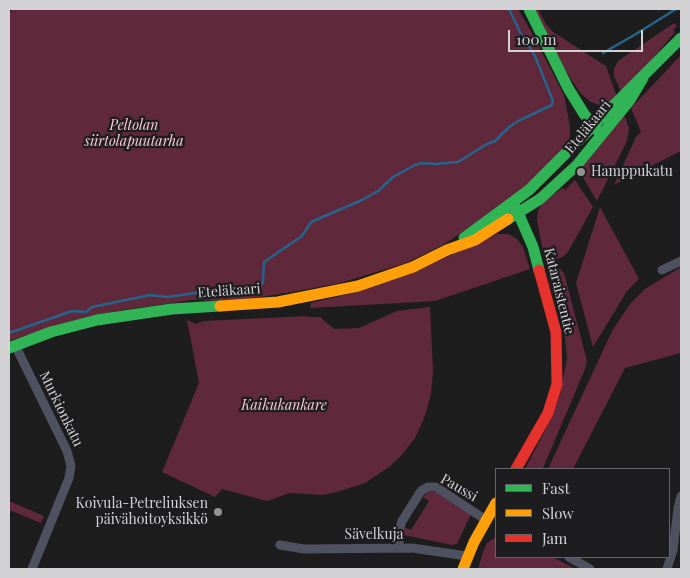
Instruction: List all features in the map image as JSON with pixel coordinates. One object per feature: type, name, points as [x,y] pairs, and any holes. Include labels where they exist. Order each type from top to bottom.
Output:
[{"type":"main road","points":[[529,9],[568,88],[593,126],[602,136]]},
{"type":"main road","name":"Eteläkaari","points":[[12,347],[71,326],[121,316],[172,309],[278,302],[358,286],[412,267],[447,250],[475,240],[516,208],[536,183],[681,38]]},
{"type":"main road","name":"Eteläkaari","points":[[516,208],[540,199],[577,165],[630,100],[643,78]]},
{"type":"main road","name":"Kataraistentie","points":[[516,208],[533,248],[556,332],[558,371],[557,384],[548,413],[517,468]]},
{"type":"main road","points":[[463,569],[467,556],[493,512]]},
{"type":"street","points":[[662,270],[681,261]]},
{"type":"street","name":"Murkionkatu","points":[[12,347],[67,451],[71,466],[69,478],[32,569]]},
{"type":"street","name":"Paussi","points":[[399,548],[399,530],[402,521],[421,491],[428,487],[436,487],[493,512]]},
{"type":"street","points":[[667,569],[673,550],[681,496]]},
{"type":"street","name":"Sävelkuja","points":[[280,545],[304,549],[412,548],[467,556]]},
{"type":"street","points":[[572,558],[590,569]]},
{"type":"green space","name":"Peltolan siirtolapuutarha","points":[[13,9],[518,9],[564,95],[570,126],[570,137],[567,147],[539,176],[480,221],[441,246],[406,263],[340,283],[292,292],[234,301],[192,300],[117,311],[71,321],[9,341],[9,14]]},
{"type":"green space","points":[[533,9],[538,9],[553,32],[606,66],[617,97],[608,104],[599,105],[591,102],[581,94],[559,61]]},
{"type":"green space","points":[[674,23],[677,26],[673,30],[675,32],[645,68],[621,92],[614,76],[614,69],[618,61]]},
{"type":"green space","points":[[681,55],[681,151],[614,185],[636,137],[641,132],[631,108]]},
{"type":"green space","points":[[624,115],[629,128],[627,141],[597,201],[581,174],[584,170],[582,168]]},
{"type":"green space","points":[[575,180],[593,207],[568,252],[556,260],[545,263],[537,219],[538,211],[543,201],[563,188],[565,190]]},
{"type":"green space","points":[[600,207],[639,279],[627,291],[593,347],[576,283]]},
{"type":"green space","points":[[497,234],[509,234],[517,239],[523,247],[530,269],[435,301],[310,308],[311,303],[361,291],[419,270]]},
{"type":"green space","points":[[681,267],[681,353],[625,368],[574,468],[548,468],[612,331],[630,304],[645,289]]},
{"type":"green space","points":[[555,268],[560,269],[564,273],[587,361],[544,466],[543,468],[526,468],[552,417],[560,395],[567,358],[565,338],[547,271]]},
{"type":"green space","name":"Kaikukankare","points":[[430,307],[433,370],[431,394],[425,416],[415,438],[400,457],[365,483],[322,495],[290,493],[267,501],[222,489],[215,497],[162,472],[199,383],[187,320],[196,324],[204,321],[307,316],[320,317],[334,329],[359,328],[397,311]]},
{"type":"green space","points":[[428,492],[436,492],[471,514],[457,544],[452,545],[404,535],[404,527],[411,530],[429,501],[423,497]]},
{"type":"green space","points":[[9,501],[44,516],[41,523],[9,510]]},
{"type":"green space","points":[[495,538],[495,558],[554,558],[576,569],[478,569],[487,543]]},
{"type":"waterway","points":[[9,333],[72,311],[86,312],[92,307],[150,295],[167,297],[225,289],[250,290],[259,288],[263,282],[264,262],[302,236],[311,222],[362,200],[378,191],[393,177],[415,165],[422,163],[458,162],[495,141],[509,127],[520,120],[552,105],[553,101],[535,56],[521,34],[509,9]]},
{"type":"waterway","points":[[603,53],[676,9]]},
{"type":"traffic: fast","points":[[529,9],[568,88],[584,114],[598,131]]},
{"type":"traffic: fast","points":[[464,238],[529,190],[681,38]]},
{"type":"traffic: fast","points":[[508,219],[540,199],[577,165],[630,100],[643,78]]},
{"type":"traffic: fast","points":[[516,208],[533,247],[539,270]]},
{"type":"traffic: fast","points":[[9,348],[51,332],[97,320],[172,309],[220,306]]},
{"type":"traffic: slow","points":[[220,306],[278,302],[358,286],[413,267],[447,250],[475,240],[508,219]]},
{"type":"traffic: slow","points":[[463,569],[474,542],[495,505]]},
{"type":"traffic: jam","points":[[517,468],[548,413],[557,384],[556,332],[539,270]]},
{"type":"place","name":"Hamppukatu","points":[[581,172]]},
{"type":"place","name":"Koivula-Petreliuksen päivähoitoyksikkö","points":[[218,512]]}]
